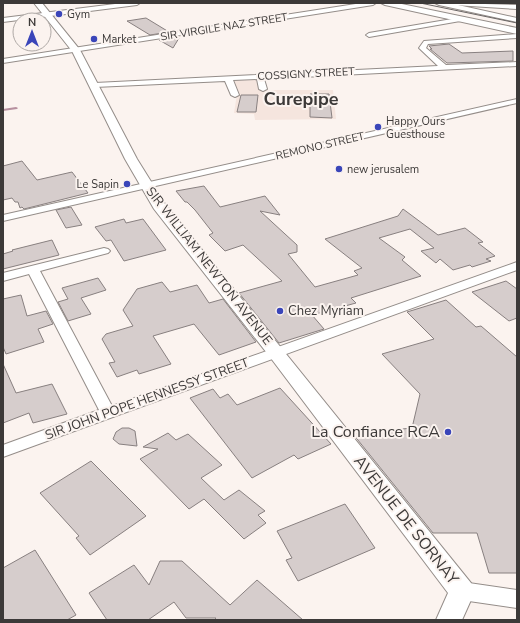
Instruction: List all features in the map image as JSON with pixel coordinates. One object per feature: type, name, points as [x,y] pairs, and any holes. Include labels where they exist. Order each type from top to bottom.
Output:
[{"type":"main road","points":[[385,3],[517,31]]},
{"type":"street","points":[[38,3],[45,12]]},
{"type":"street","points":[[52,14],[137,3]]},
{"type":"street","name":"SIR VIRGILE NAZ STREET","points":[[3,62],[373,3]]},
{"type":"street","points":[[439,3],[515,20]]},
{"type":"street","points":[[454,3],[517,7]]},
{"type":"street","points":[[369,36],[464,19]]},
{"type":"street","name":"SIR WILLIAM NEWTON AVENUE","points":[[52,21],[76,50],[131,159],[159,206],[276,353]]},
{"type":"street","points":[[444,67],[422,48],[426,42],[517,36]]},
{"type":"street","name":"COSSIGNY STREET","points":[[95,85],[517,64]]},
{"type":"street","points":[[260,76],[263,89]]},
{"type":"street","points":[[228,78],[235,95]]},
{"type":"street","name":"REMONO STREET","points":[[3,218],[517,101]]},
{"type":"street","points":[[3,277],[104,251]]},
{"type":"street","name":"SIR JOHN POPE HENNESSY STREET","points":[[3,451],[517,266]]},
{"type":"street","points":[[33,269],[108,412]]},
{"type":"street","name":"AVENUE DE SORNAY","points":[[276,353],[462,591]]},
{"type":"street","points":[[449,620],[462,591],[517,599]]},
{"type":"shaded area","points":[[258,77],[262,90],[333,90],[336,119],[255,120],[254,114],[234,113],[237,94],[231,79]]},
{"type":"building","points":[[146,18],[169,32],[150,35],[127,21]]},
{"type":"building","points":[[179,38],[173,48],[159,40]]},
{"type":"building","points":[[449,44],[462,53],[513,51],[513,61],[447,63],[430,49],[432,49],[429,46]]},
{"type":"building","points":[[310,94],[329,94],[332,118],[310,117]]},
{"type":"building","points":[[241,95],[258,95],[256,112],[237,112]]},
{"type":"building","points":[[22,161],[37,180],[72,172],[88,193],[24,209],[22,207],[20,208],[18,202],[15,202],[12,198],[3,200],[3,166]]},
{"type":"building","points":[[204,186],[220,207],[265,196],[280,215],[260,211],[297,245],[297,252],[288,254],[315,287],[358,275],[354,271],[362,268],[325,239],[398,216],[403,209],[438,235],[465,228],[483,242],[478,243],[495,256],[486,259],[491,261],[472,267],[470,265],[453,270],[440,259],[436,263],[421,251],[434,248],[410,229],[379,238],[405,257],[402,260],[421,276],[351,298],[356,303],[312,315],[324,329],[279,343],[239,293],[282,281],[243,245],[225,251],[209,235],[213,233],[195,210],[187,202],[185,202],[176,191]]},
{"type":"building","points":[[71,207],[82,225],[66,228],[56,210]]},
{"type":"building","points":[[124,219],[126,223],[143,219],[166,250],[124,261],[111,240],[106,241],[95,227]]},
{"type":"building","points":[[52,240],[59,255],[3,269],[3,254],[13,251],[12,250]]},
{"type":"building","points":[[98,278],[106,290],[81,298],[91,314],[68,321],[58,302],[68,299],[62,288]]},
{"type":"building","points":[[506,281],[517,289],[517,318],[509,321],[472,292]]},
{"type":"building","points":[[162,282],[170,292],[197,285],[209,303],[223,299],[256,342],[219,355],[194,324],[153,336],[171,364],[139,374],[137,370],[117,377],[109,363],[115,362],[102,339],[106,334],[133,326],[123,310],[137,289]]},
{"type":"building","points":[[21,295],[27,316],[46,311],[53,324],[38,329],[44,342],[6,354],[3,347],[3,299]]},
{"type":"building","name":"La Confiance RCA","points":[[446,300],[476,327],[481,326],[517,357],[517,573],[489,573],[477,533],[433,533],[353,434],[412,428],[420,394],[382,354],[434,339],[407,312]]},
{"type":"building","points":[[3,364],[16,393],[52,384],[67,414],[33,423],[29,413],[3,423]]},
{"type":"building","points":[[280,388],[331,444],[298,459],[294,455],[252,478],[190,398],[213,389],[220,398],[228,394],[237,405]]},
{"type":"building","points":[[122,428],[129,428],[135,431],[137,446],[119,444],[113,439],[116,432]]},
{"type":"building","points":[[168,433],[176,440],[188,434],[222,465],[201,478],[224,500],[239,490],[265,511],[258,515],[266,523],[244,539],[204,499],[189,509],[140,459],[158,449],[143,447]]},
{"type":"building","points":[[91,461],[146,516],[90,555],[76,538],[79,536],[40,493]]},
{"type":"building","points":[[345,504],[375,548],[298,581],[286,560],[292,558],[277,531]]},
{"type":"building","points":[[35,550],[76,615],[67,620],[3,620],[3,568]]},
{"type":"building","points":[[160,561],[182,561],[230,605],[257,580],[303,620],[214,620],[216,618],[186,618],[174,602],[148,620],[107,620],[89,593],[134,565],[149,585]]},
{"type":"waterway","points":[[3,110],[16,108]]},
{"type":"tram line","points":[[420,3],[517,23]]},
{"type":"place","name":"Gym","points":[[59,14]]},
{"type":"place","name":"Market","points":[[94,39]]},
{"type":"place","name":"Happy Ours Guesthouse","points":[[378,127]]},
{"type":"place","name":"new jerusalem","points":[[339,169]]},
{"type":"place","name":"Le Sapin","points":[[127,184]]},
{"type":"place","name":"Chez Myriam","points":[[280,311]]},
{"type":"place","name":"La Confiance RCA","points":[[448,432]]},
{"type":"district","name":"Curepipe","points":[[301,99]]}]
